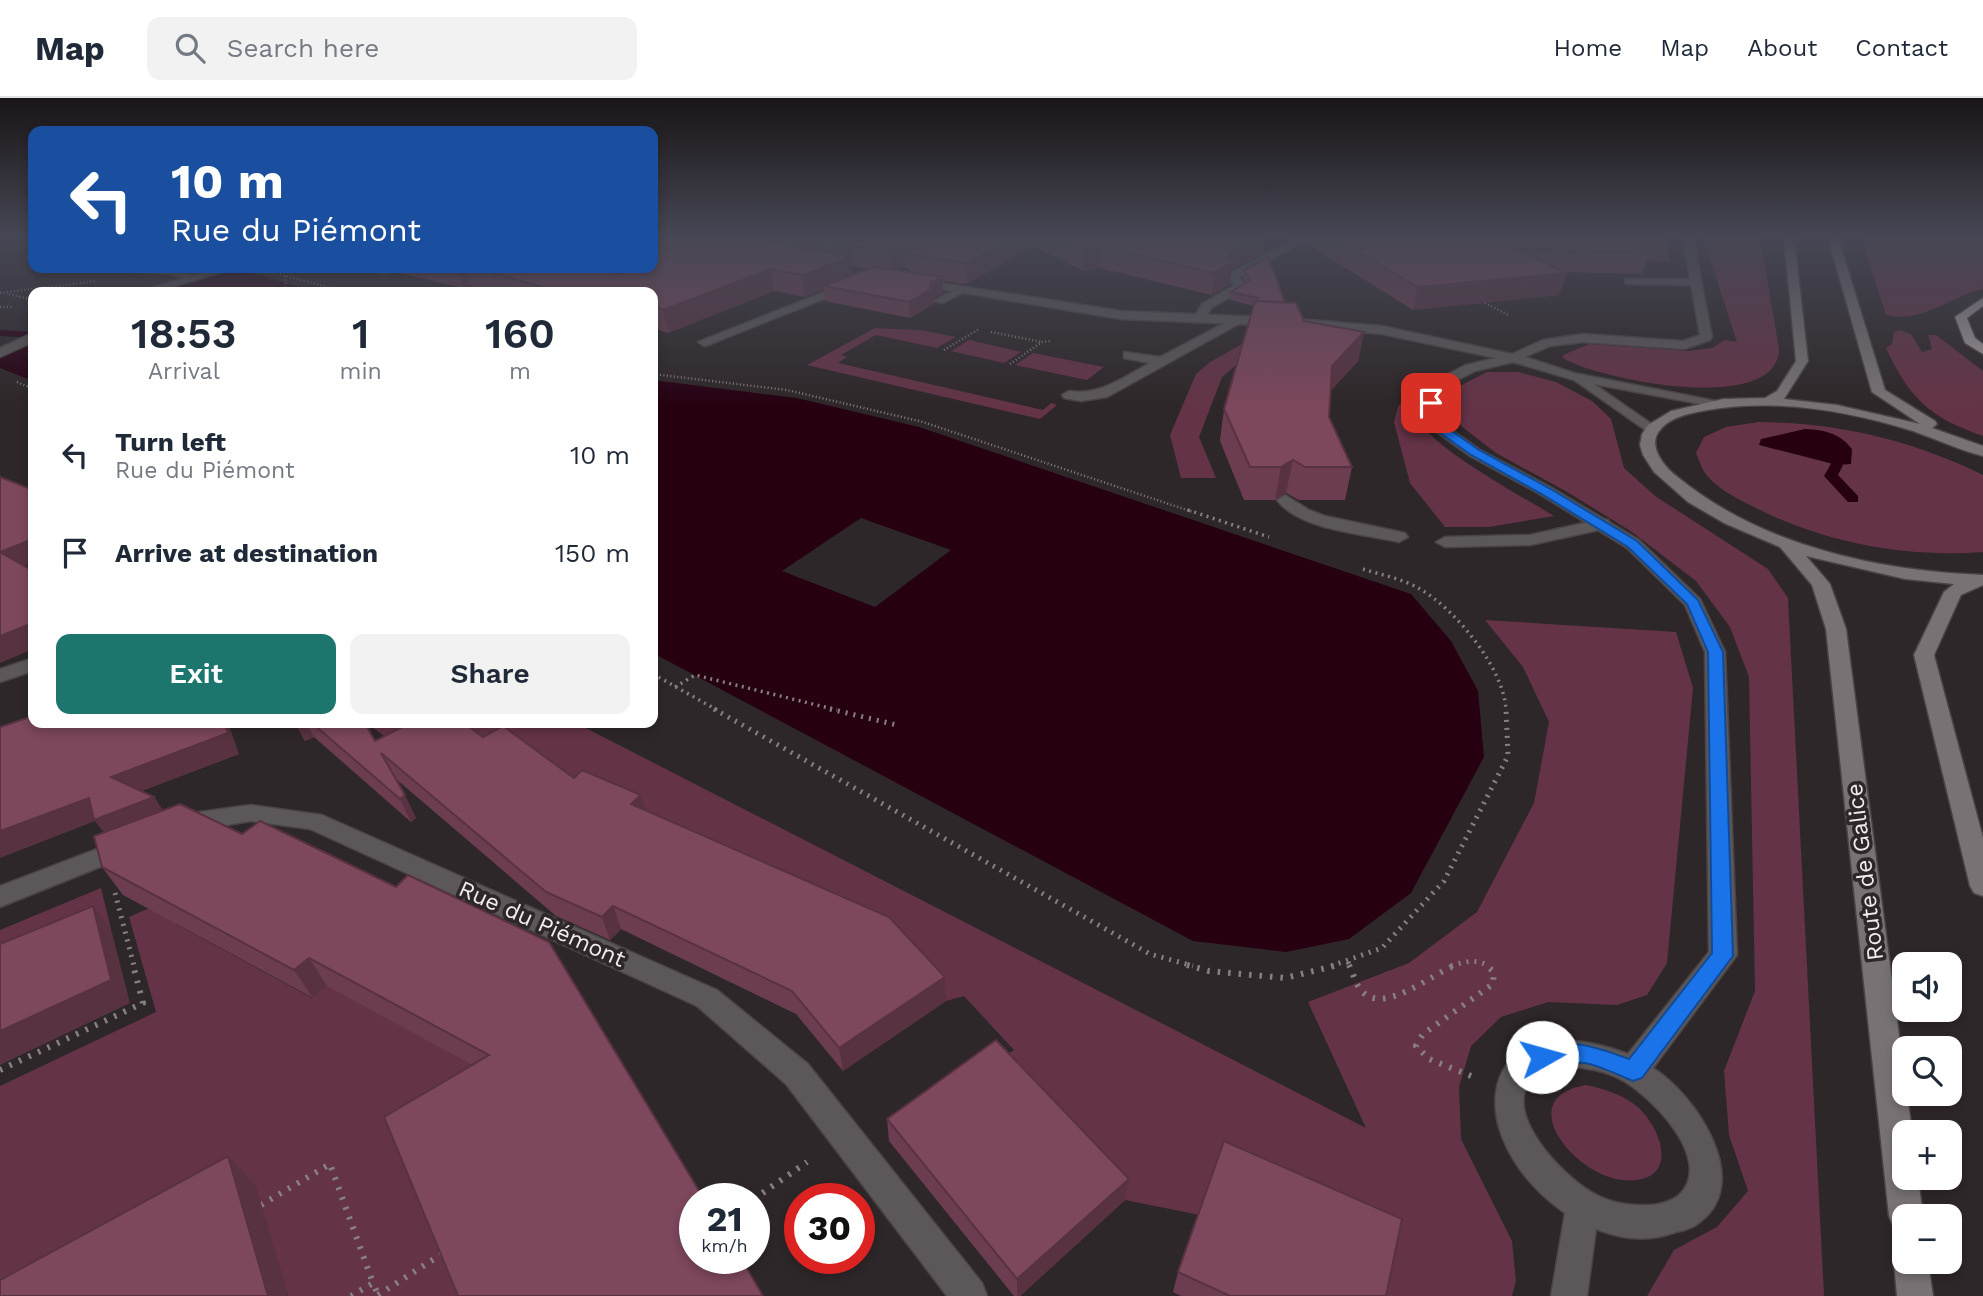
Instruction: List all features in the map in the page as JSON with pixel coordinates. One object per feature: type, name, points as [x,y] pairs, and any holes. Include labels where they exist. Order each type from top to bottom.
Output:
[{"type":"highway","points":[[1983,301],[1961,317],[1969,340],[1983,350]]},
{"type":"main road","points":[[1767,402],[1782,394],[1802,361],[1795,294]]},
{"type":"main road","points":[[1850,294],[1879,391],[1952,438]]},
{"type":"main road","points":[[1981,580],[1924,576],[1853,563],[1786,543],[1723,516],[1680,490],[1654,463],[1647,442],[1651,430],[1670,415],[1710,404],[1767,402],[1839,409],[1887,419],[1952,438],[1983,451]]},
{"type":"main road","name":"Route de Galice","points":[[1786,543],[1821,584],[1836,629],[1905,1204]]},
{"type":"main road","points":[[1981,580],[1952,592],[1923,654],[1983,886]]},
{"type":"main road","points":[[1912,1274],[1915,1296]]},
{"type":"street","points":[[704,342],[819,294]]},
{"type":"street","points":[[939,301],[953,294]]},
{"type":"street","points":[[985,294],[1121,315],[1382,330],[1513,358],[1572,376],[1710,404]]},
{"type":"street","points":[[1199,319],[1206,306],[1227,294]]},
{"type":"street","points":[[1633,1070],[1723,956],[1715,652],[1693,603],[1633,544],[1475,453],[1440,428],[1431,403],[1443,382],[1471,368],[1513,358],[1547,343],[1583,338],[1684,345],[1706,337],[1699,294]]},
{"type":"street","points":[[1069,395],[1081,397],[1102,394],[1238,321]]},
{"type":"street","points":[[0,353],[28,339]]},
{"type":"street","points":[[1129,355],[1164,362]]},
{"type":"street","points":[[1572,376],[1651,430]]},
{"type":"street","points":[[1284,500],[1293,511],[1399,537]]},
{"type":"street","points":[[1445,542],[1530,540],[1602,524]]},
{"type":"street","points":[[0,676],[28,666]]},
{"type":"street","name":"Rue du Piémont","points":[[0,897],[186,823],[251,813],[314,821],[706,998],[797,1074],[969,1296]]},
{"type":"street","points":[[1555,1053],[1586,1054],[1633,1070],[1671,1099],[1692,1126],[1707,1163],[1705,1186],[1693,1208],[1676,1219],[1644,1223],[1618,1220],[1583,1206],[1554,1185],[1527,1156],[1511,1125],[1510,1091],[1513,1079],[1529,1062],[1555,1053]]},
{"type":"street","points":[[1569,1296],[1583,1206]]},
{"type":"path","points":[[6,294],[28,299]]},
{"type":"path","points":[[1485,303],[1508,315]]},
{"type":"path","points":[[944,350],[977,329],[1042,342],[1056,340]]},
{"type":"path","points":[[1010,364],[1042,342]]},
{"type":"path","points":[[658,375],[787,390],[923,422],[1276,539]]},
{"type":"path","points":[[658,677],[1150,954],[1209,971],[1285,978],[1348,962],[1382,948],[1444,881],[1508,756],[1506,705],[1492,667],[1461,621],[1419,588],[1354,566]]},
{"type":"path","points":[[674,687],[695,675],[897,725]]},
{"type":"path","points":[[0,1070],[143,1003],[105,855]]},
{"type":"path","points":[[1348,962],[1362,991],[1372,1000],[1388,999],[1463,961],[1481,962],[1493,972],[1493,985],[1423,1034],[1416,1046],[1429,1059],[1510,1091]]},
{"type":"path","points":[[770,1188],[844,1135]]},
{"type":"path","points":[[261,1205],[330,1164],[379,1296],[446,1251]]},
{"type":"path","points":[[351,1296],[373,1283]]},
{"type":"shaded area","points":[[1721,294],[1770,294],[1779,349],[1771,370],[1750,382],[1720,387],[1684,387],[1612,375],[1563,358],[1563,355],[1589,344],[1688,351],[1712,348],[1725,340],[1737,342]]},
{"type":"shaded area","points":[[1879,294],[1969,294],[1923,313],[1899,317],[1886,315]]},
{"type":"shaded area","points":[[875,328],[921,330],[956,337],[937,348],[876,335],[841,355],[847,357],[838,363],[1043,410],[1051,403],[1057,405],[1040,419],[807,365]]},
{"type":"shaded area","points":[[1899,330],[1911,334],[1922,352],[1932,349],[1928,335],[1936,335],[1983,371],[1983,436],[1948,421],[1923,404],[1913,393],[1886,348],[1892,344],[1894,332]]},
{"type":"shaded area","points":[[1251,339],[1264,341],[1222,377],[1199,437],[1216,478],[1181,478],[1170,435],[1196,374],[1210,362]]},
{"type":"shaded area","points":[[969,340],[1021,352],[1004,363],[951,351]]},
{"type":"shaded area","points":[[28,345],[28,379],[0,368],[0,358]]},
{"type":"shaded area","points":[[1033,353],[1104,367],[1087,380],[1015,365]]},
{"type":"shaded area","points":[[1487,372],[1518,372],[1556,382],[1592,401],[1611,419],[1624,468],[1655,496],[1768,569],[1788,598],[1824,1296],[1647,1296],[1674,1250],[1717,1227],[1748,1191],[1729,1135],[1724,1071],[1755,991],[1749,677],[1730,627],[1696,581],[1632,532],[1496,453],[1461,426],[1451,406],[1458,387]]},
{"type":"shaded area","points":[[1432,373],[1422,390],[1419,403],[1422,423],[1429,433],[1461,459],[1554,516],[1489,527],[1445,527],[1410,483],[1394,422],[1398,407],[1416,383]]},
{"type":"shaded area","points":[[658,381],[797,398],[919,427],[1411,594],[1451,641],[1478,691],[1484,757],[1411,893],[1349,939],[1286,952],[1193,941],[658,656]]},
{"type":"shaded area","points":[[1759,422],[1818,426],[1874,436],[1929,452],[1983,475],[1983,552],[1922,552],[1862,544],[1804,528],[1731,495],[1709,478],[1696,453],[1704,437],[1726,427]]},
{"type":"shaded area","points":[[1805,429],[1825,432],[1842,439],[1852,449],[1851,464],[1837,465],[1759,445],[1761,439]]},
{"type":"shaded area","points":[[1485,620],[1676,632],[1693,688],[1667,963],[1647,995],[1617,1005],[1548,1002],[1501,1017],[1471,1046],[1459,1087],[1461,1139],[1512,1241],[1516,1281],[1512,1296],[1380,1296],[1200,1215],[1125,1200],[996,1062],[1014,1050],[964,996],[946,1001],[901,951],[407,752],[373,728],[586,728],[1366,1128],[1308,1002],[1409,963],[1477,912],[1534,803],[1549,722],[1523,667]]},
{"type":"shaded area","points":[[205,884],[176,924],[312,998],[328,985],[483,1071],[465,1296],[288,1296],[255,1187],[62,1296],[0,1296],[0,1086],[156,1012],[129,917]]},
{"type":"shaded area","points":[[101,888],[111,929],[0,977],[0,930]]},
{"type":"shaded area","points":[[1586,1085],[1627,1099],[1648,1119],[1656,1131],[1662,1156],[1659,1166],[1652,1174],[1641,1179],[1624,1180],[1605,1176],[1587,1166],[1558,1136],[1552,1120],[1553,1105],[1564,1093]]},
{"type":"pier","points":[[861,518],[951,550],[875,607],[782,571]]},
{"type":"building","points":[[658,294],[705,294],[663,310],[658,308]]},
{"type":"building","points":[[866,294],[923,294],[909,302]]},
{"type":"building","points":[[1240,294],[1282,294],[1285,302],[1257,301],[1258,298]]},
{"type":"building","points":[[1255,301],[1296,303],[1304,321],[1364,332],[1332,366],[1329,417],[1352,467],[1305,467],[1293,460],[1281,467],[1250,467],[1224,409]]},
{"type":"building","points":[[0,477],[28,488],[28,541],[0,552]]},
{"type":"building","points":[[0,552],[28,568],[28,625],[0,636]]},
{"type":"building","points":[[28,718],[28,728],[226,728],[228,733],[111,777],[154,797],[94,820],[89,798],[0,831],[0,727]]},
{"type":"building","points":[[318,728],[368,728],[375,741],[400,728],[471,728],[483,737],[499,728],[506,728],[574,778],[582,770],[641,795],[631,804],[889,917],[945,977],[839,1048],[792,991],[613,906],[602,917],[546,892],[381,753],[405,795],[400,799]]},
{"type":"building","points":[[180,804],[242,834],[260,821],[396,887],[408,875],[549,942],[694,1183],[679,1183],[679,1274],[750,1274],[763,1296],[458,1296],[384,1117],[489,1055],[309,958],[294,970],[102,867],[94,836]]},
{"type":"building","points":[[93,906],[111,980],[0,1031],[0,944]]},
{"type":"building","points":[[996,1040],[1129,1179],[1017,1279],[887,1119]]},
{"type":"building","points":[[1224,1141],[1402,1219],[1386,1296],[1230,1296],[1178,1272]]},
{"type":"building","points":[[228,1156],[268,1296],[0,1296],[0,1280]]},
{"type":"waterway","points":[[0,333],[28,335]]},
{"type":"waterway","points":[[1837,465],[1831,476],[1853,499]]},
{"type":"route","points":[[1431,403],[1440,428],[1475,453],[1544,490],[1633,544],[1693,603],[1715,652],[1723,956],[1633,1070],[1586,1054],[1555,1053],[1542,1057]]}]
